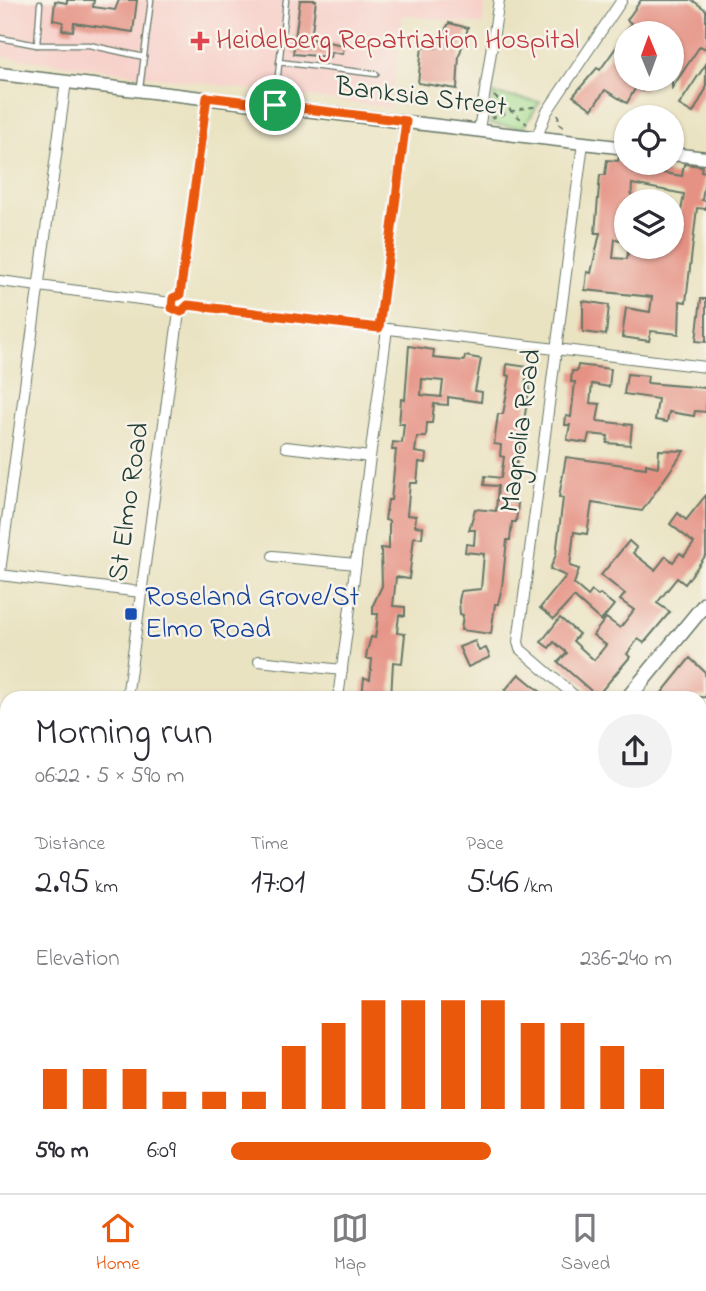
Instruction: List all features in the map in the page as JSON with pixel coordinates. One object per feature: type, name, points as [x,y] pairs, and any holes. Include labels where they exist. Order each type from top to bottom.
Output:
[{"type":"main road","points":[[634,691],[706,603]]},
{"type":"street","points":[[479,130],[499,0]]},
{"type":"street","points":[[537,137],[546,113],[622,0]]},
{"type":"street","name":"Banksia Street","points":[[0,74],[614,147]]},
{"type":"street","points":[[66,81],[0,574],[141,593]]},
{"type":"street","points":[[171,303],[180,295],[207,97]]},
{"type":"street","points":[[339,691],[370,457],[406,121]]},
{"type":"street","name":"Magnolia Road","points":[[569,691],[518,646],[583,143]]},
{"type":"street","points":[[684,155],[706,158]]},
{"type":"street","points":[[0,281],[171,303],[178,312],[186,310],[188,305]]},
{"type":"street","points":[[180,295],[188,305],[706,367]]},
{"type":"street","name":"St Elmo Road","points":[[128,691],[178,312]]},
{"type":"street","points":[[286,447],[370,457]]},
{"type":"street","points":[[273,556],[356,564]]},
{"type":"street","points":[[259,661],[342,670]]},
{"type":"lane","points":[[140,89],[151,0]]},
{"type":"lane","points":[[275,105],[286,0]]},
{"type":"lane","points":[[37,45],[40,4]]},
{"type":"lane","points":[[0,38],[37,45],[89,45],[144,57]]},
{"type":"lane","points":[[279,62],[376,74]]},
{"type":"path","points":[[493,96],[527,124]]},
{"type":"path","points":[[490,118],[539,106]]},
{"type":"path","points":[[558,113],[559,124],[567,130]]},
{"type":"shaded area","name":"Heidelberg Repatriation Hospital","points":[[0,0],[486,0],[482,25],[403,15],[390,108],[0,56]]},
{"type":"green space","points":[[494,94],[540,102],[523,128],[490,124]]},
{"type":"building","points":[[67,0],[94,0],[93,7],[115,10],[119,0],[137,0],[133,32],[74,23],[73,31],[62,30],[63,22],[53,20],[55,1],[67,3]]},
{"type":"building","points":[[300,0],[316,0],[311,39],[344,45],[343,54],[331,52],[330,57],[293,54]]},
{"type":"building","points":[[641,0],[692,0],[706,10],[706,49],[700,46],[684,70],[684,21],[627,20]]},
{"type":"building","points":[[449,23],[468,28],[459,56],[457,89],[418,83],[422,46],[436,48]]},
{"type":"building","points":[[614,50],[614,91],[634,91],[627,103],[605,90],[592,109],[573,96],[597,68],[600,70]]},
{"type":"building","points":[[706,64],[706,89],[693,113],[684,108],[684,105],[679,105]]},
{"type":"building","points":[[607,160],[614,161],[614,175],[682,176],[684,164],[702,166],[701,171],[706,172],[702,200],[706,201],[706,209],[697,208],[686,302],[680,301],[679,334],[651,331],[649,341],[622,337],[626,308],[650,312],[652,297],[585,290],[587,272],[591,273],[600,233],[595,233],[600,175],[605,175]]},
{"type":"building","points":[[701,299],[706,299],[706,342],[696,341]]},
{"type":"building","points":[[583,301],[609,305],[606,335],[583,332]]},
{"type":"building","points":[[409,346],[434,350],[433,358],[464,361],[465,356],[481,359],[475,391],[482,392],[481,402],[448,397],[448,405],[434,404],[432,423],[427,423],[426,437],[417,437],[415,452],[427,454],[426,463],[419,462],[417,483],[410,483],[407,515],[416,516],[415,526],[423,527],[422,538],[414,537],[409,579],[396,577],[393,606],[405,607],[405,616],[399,615],[397,633],[405,634],[402,663],[393,662],[391,691],[363,691],[364,678],[370,679],[372,659],[366,659],[367,651],[371,637],[375,638],[376,632],[378,614],[373,614],[373,605],[382,586],[381,548],[389,549],[389,521],[385,520],[388,500],[391,500],[396,450],[392,450],[393,442],[402,443],[404,424],[399,424],[401,399],[405,400]],"holes":[[[422,379],[443,381],[441,397],[421,395]]]},
{"type":"building","points":[[507,364],[528,367],[525,385],[530,385],[510,502],[518,503],[516,522],[512,522],[510,540],[507,540],[502,587],[498,604],[495,604],[491,634],[461,630],[463,615],[460,614],[459,601],[461,591],[481,589],[484,554],[465,552],[466,544],[474,545],[475,530],[469,530],[475,509],[496,511],[498,486],[484,485],[485,476],[501,478],[504,457],[500,456],[501,445],[494,444],[498,414],[503,414],[510,376],[506,375]]},
{"type":"building","points":[[578,365],[611,369],[609,387],[592,384],[590,403],[600,404],[597,421],[632,425],[630,445],[607,443],[608,436],[589,434],[587,443],[567,440],[570,425],[565,425],[566,416],[571,417],[575,382],[571,382],[572,371],[577,371]]},
{"type":"building","points":[[627,374],[648,376],[647,383],[706,388],[706,412],[695,411],[694,416],[669,412],[667,422],[655,420],[658,399],[624,394]]},
{"type":"building","points":[[659,450],[684,451],[642,511],[592,503],[587,534],[574,532],[570,566],[579,569],[574,584],[588,596],[592,591],[614,605],[601,621],[574,597],[554,619],[540,608],[566,576],[550,569],[556,555],[563,498],[559,497],[566,457],[646,468],[646,464],[658,467]]},
{"type":"building","points":[[706,495],[706,555],[685,584],[677,578],[657,603],[670,612],[644,643],[638,639],[627,654],[630,657],[601,691],[591,691],[558,662],[567,653],[554,642],[549,648],[541,642],[560,618],[579,634],[573,641],[594,660],[606,645],[593,635],[606,618],[620,628],[634,610],[620,600],[625,594],[601,575],[629,541],[637,548],[633,553],[655,570],[666,556],[673,562],[680,553],[684,556],[694,543],[670,524],[678,513],[686,520]]},
{"type":"building","points":[[475,641],[479,651],[486,648],[490,657],[468,667],[459,647]]},
{"type":"building","points":[[690,658],[705,672],[706,691],[663,691]]},
{"type":"building","points":[[519,674],[540,691],[506,691]]},
{"type":"place","name":"Heidelberg Repatriation Hospital","points":[[200,41]]},
{"type":"place","name":"Roseland Grove/St Elmo Road","points":[[131,614]]},
{"type":"route","points":[[207,97],[275,105],[406,121],[379,328],[188,305],[186,310],[181,312],[172,308],[173,298],[180,295],[207,97]]}]
